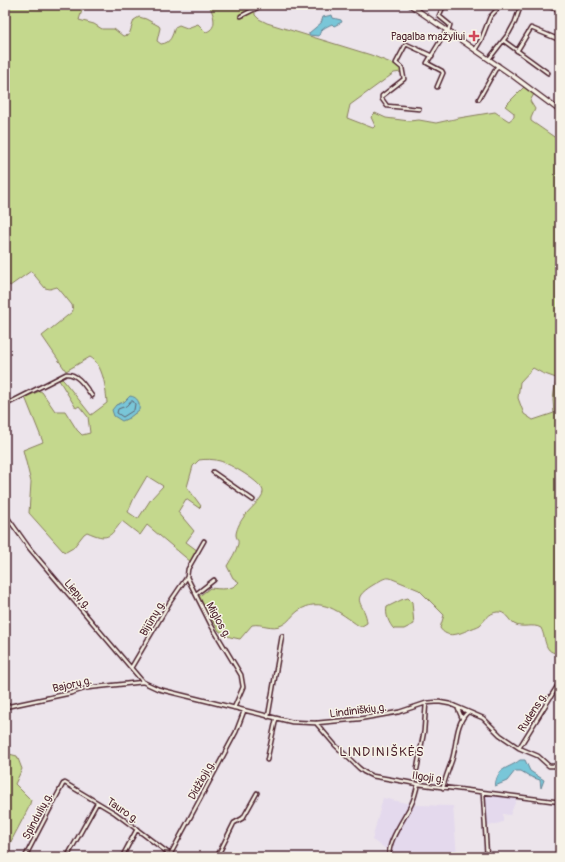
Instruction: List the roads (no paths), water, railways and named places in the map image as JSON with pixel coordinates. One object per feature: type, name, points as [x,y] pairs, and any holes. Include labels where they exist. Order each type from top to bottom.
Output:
[{"type":"main road","points":[[410,5],[498,65],[560,111]]},
{"type":"street","points":[[241,16],[263,5]]},
{"type":"street","points":[[437,87],[443,73],[427,63],[450,25],[439,16],[444,5]]},
{"type":"street","points":[[475,50],[482,40],[490,17],[501,5]]},
{"type":"street","points":[[489,59],[504,41],[512,27],[521,5]]},
{"type":"street","points":[[546,5],[560,11]]},
{"type":"street","points":[[517,51],[531,28],[560,40]]},
{"type":"street","points":[[504,41],[548,73]]},
{"type":"street","points":[[419,109],[388,106],[382,99],[382,96],[404,79],[402,68],[396,62],[406,44],[432,56]]},
{"type":"street","points":[[479,99],[498,65]]},
{"type":"street","points":[[5,405],[66,374],[70,374],[78,378],[92,396]]},
{"type":"street","points":[[213,472],[253,500]]},
{"type":"street","name":"Liepų g.","points":[[5,514],[37,558],[143,682]]},
{"type":"street","points":[[187,577],[188,569],[204,541]]},
{"type":"street","name":"Bijūnų g.","points":[[131,668],[170,602],[187,577]]},
{"type":"street","name":"Miglos g.","points":[[187,577],[211,625],[241,675],[243,687],[234,708]]},
{"type":"street","points":[[196,594],[214,580]]},
{"type":"street","points":[[268,717],[282,636]]},
{"type":"street","name":"Lindiniškių g.","points":[[143,682],[158,689],[292,722],[359,719],[395,713],[426,703],[439,702],[450,704],[483,718],[500,735],[519,748],[538,756],[549,766],[560,766]]},
{"type":"street","name":"Bajorų g.","points":[[5,707],[71,693],[87,688],[143,682]]},
{"type":"street","name":"Rudens g.","points":[[519,748],[558,685]]},
{"type":"street","points":[[417,769],[424,730],[426,703]]},
{"type":"street","points":[[458,708],[462,718]]},
{"type":"street","name":"Didžioji g.","points":[[170,856],[236,732],[244,711]]},
{"type":"street","points":[[443,788],[452,760],[462,718],[468,712]]},
{"type":"street","points":[[267,760],[276,719]]},
{"type":"street","name":"Ilgoji g.","points":[[316,722],[335,745],[364,772],[372,776],[443,788],[560,802]]},
{"type":"street","name":"Tauro g.","points":[[64,783],[115,813],[170,856]]},
{"type":"street","name":"Spindulių g.","points":[[25,857],[64,783]]},
{"type":"street","points":[[390,857],[388,853],[391,845],[412,803],[418,784]]},
{"type":"street","points":[[216,857],[234,823],[243,818],[257,793]]},
{"type":"street","points":[[483,793],[488,857]]},
{"type":"street","points":[[67,857],[96,803]]},
{"type":"street","points":[[122,857],[137,829]]},
{"type":"water","points":[[332,15],[333,18],[341,20],[342,22],[334,26],[332,24],[326,27],[322,30],[319,36],[309,35],[309,33],[321,23],[323,17]]},
{"type":"water","points":[[130,396],[138,401],[139,410],[129,418],[122,421],[114,416],[112,410],[116,405],[124,402]]},
{"type":"water","points":[[520,760],[525,760],[530,771],[544,780],[541,788],[540,780],[521,771],[515,771],[507,781],[495,786],[498,775],[504,769]]},
{"type":"place","name":"Pagalba mažyliui","points":[[474,36]]},
{"type":"district","name":"LINDINIŠKĖS","points":[[382,751]]}]
